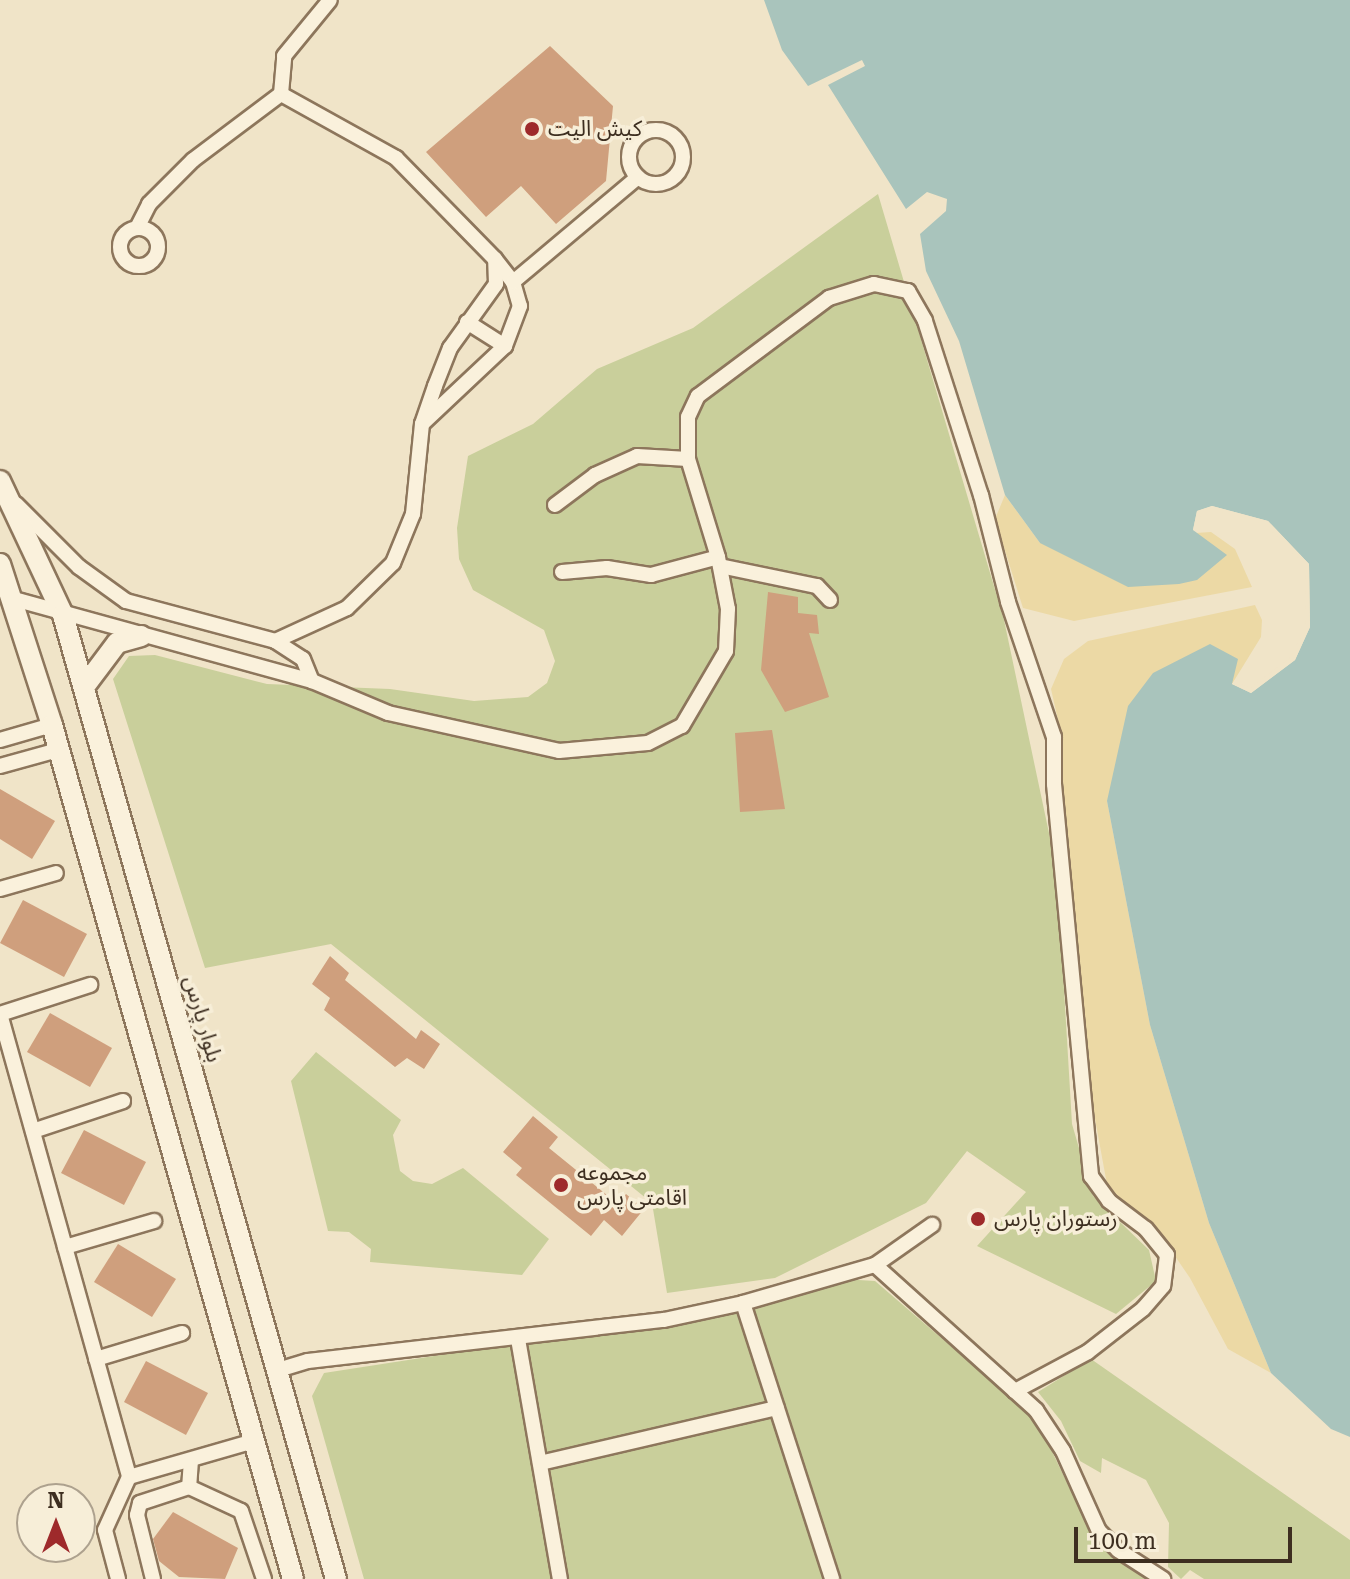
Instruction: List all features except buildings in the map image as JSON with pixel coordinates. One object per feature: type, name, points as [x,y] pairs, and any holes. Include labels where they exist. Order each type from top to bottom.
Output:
[{"type":"main road","name":"بلوار پارس","points":[[5,489],[63,615],[336,1579]]},
{"type":"main road","points":[[0,564],[14,599],[52,725],[293,1579]]},
{"type":"main road","points":[[84,687],[117,643],[141,636]]},
{"type":"street","points":[[137,228],[149,204],[193,160],[281,94],[284,56],[330,0]]},
{"type":"street","points":[[281,94],[396,158],[495,259],[513,282],[520,306],[505,346],[422,424]]},
{"type":"street","points":[[513,282],[638,177]]},
{"type":"street","points":[[275,641],[347,608],[393,563],[413,514],[422,424],[450,348],[496,284],[495,259]]},
{"type":"street","points":[[14,599],[63,615],[312,681],[388,713],[559,751],[648,743],[682,726],[726,651],[728,609],[719,562],[688,459],[688,417],[698,396],[829,298],[853,288],[891,285],[908,291],[918,302],[1054,737],[1054,784],[1091,1176],[1109,1201],[1146,1229],[1167,1255],[1163,1286],[1143,1309],[1088,1352],[1015,1391]]},
{"type":"street","points":[[467,322],[505,346]]},
{"type":"street","points":[[555,505],[595,475],[637,456],[688,459]]},
{"type":"street","points":[[5,489],[79,567],[126,601],[275,641],[303,659],[312,681]]},
{"type":"street","points":[[562,572],[607,568],[651,575],[719,562],[817,586],[830,600]]},
{"type":"street","points":[[0,740],[52,725]]},
{"type":"street","points":[[0,766],[58,750]]},
{"type":"street","points":[[0,889],[56,873]]},
{"type":"street","points":[[90,985],[0,1014],[129,1477],[105,1530],[118,1579]]},
{"type":"street","points":[[33,1131],[123,1101]]},
{"type":"street","points":[[65,1247],[154,1221]]},
{"type":"street","points":[[278,1370],[308,1361],[664,1320],[743,1303],[875,1265],[932,1225]]},
{"type":"street","points":[[875,1265],[1036,1410],[1063,1451],[1099,1531],[1118,1550],[1163,1579]]},
{"type":"street","points":[[743,1303],[832,1579]]},
{"type":"street","points":[[96,1359],[182,1333]]},
{"type":"street","points":[[518,1339],[560,1579]]},
{"type":"street","points":[[540,1463],[777,1408]]},
{"type":"street","points":[[129,1477],[254,1441]]},
{"type":"street","points":[[189,1487],[191,1460]]},
{"type":"street","points":[[153,1579],[137,1515],[140,1503],[189,1487],[241,1511],[264,1579]]},
{"type":"green space","points":[[878,194],[1004,620],[1057,871],[1072,1124],[1093,1196],[1149,1250],[1156,1281],[1116,1314],[977,1246],[1026,1192],[967,1151],[926,1203],[775,1278],[667,1293],[652,1203],[331,944],[205,968],[113,679],[129,656],[155,655],[267,684],[390,689],[474,701],[528,697],[547,683],[555,661],[544,630],[473,590],[459,559],[457,528],[468,456],[533,424],[597,369],[693,328]]},
{"type":"green space","points":[[316,1052],[401,1120],[393,1135],[400,1171],[413,1181],[432,1184],[463,1168],[549,1239],[522,1275],[370,1262],[371,1249],[349,1232],[328,1231],[291,1081]]},
{"type":"green space","points":[[842,1279],[875,1281],[1025,1410],[1046,1439],[1095,1541],[1147,1579],[364,1579],[312,1396],[324,1373],[745,1308]]},
{"type":"green space","points":[[1091,1359],[1350,1540],[1350,1579],[1204,1579],[1190,1570],[1181,1579],[1168,1567],[1169,1523],[1146,1480],[1102,1458],[1101,1473],[1080,1461],[1061,1421],[1038,1392]]},
{"type":"sand","points":[[1005,495],[1040,543],[1211,532],[1235,549],[1252,587],[1074,621],[1023,608],[995,519]]},
{"type":"sand","points":[[1255,605],[1262,620],[1261,637],[1232,684],[1107,801],[1150,1025],[1209,1223],[1271,1373],[1228,1349],[1190,1278],[1157,1230],[1108,1190],[1087,1075],[1060,784],[1063,742],[1051,689],[1064,659],[1088,641]]},
{"type":"water","points":[[764,0],[1350,0],[1350,1437],[1331,1429],[1271,1373],[1209,1223],[1150,1025],[1107,801],[1128,706],[1153,673],[1210,644],[1238,659],[1232,684],[1251,693],[1295,660],[1310,627],[1309,564],[1268,521],[1212,506],[1197,511],[1193,530],[1227,555],[1197,580],[1179,584],[1128,587],[1040,543],[1005,495],[959,341],[926,271],[920,234],[946,211],[947,199],[927,192],[906,209],[828,85],[865,66],[862,60],[808,86],[782,50]]},
{"type":"pier","points":[[1212,506],[1268,521],[1309,564],[1310,627],[1295,660],[1251,693],[1232,684],[1238,676],[1237,682],[1250,688],[1291,657],[1306,626],[1305,566],[1266,525],[1212,510],[1200,514],[1201,531],[1193,530],[1197,511]]},
{"type":"place","name":"کیش الیت","points":[[532,129]]},
{"type":"place","name":"مجموعه اقامتی پارس","points":[[561,1185]]},
{"type":"place","name":"رستوران پارس","points":[[978,1219]]}]
